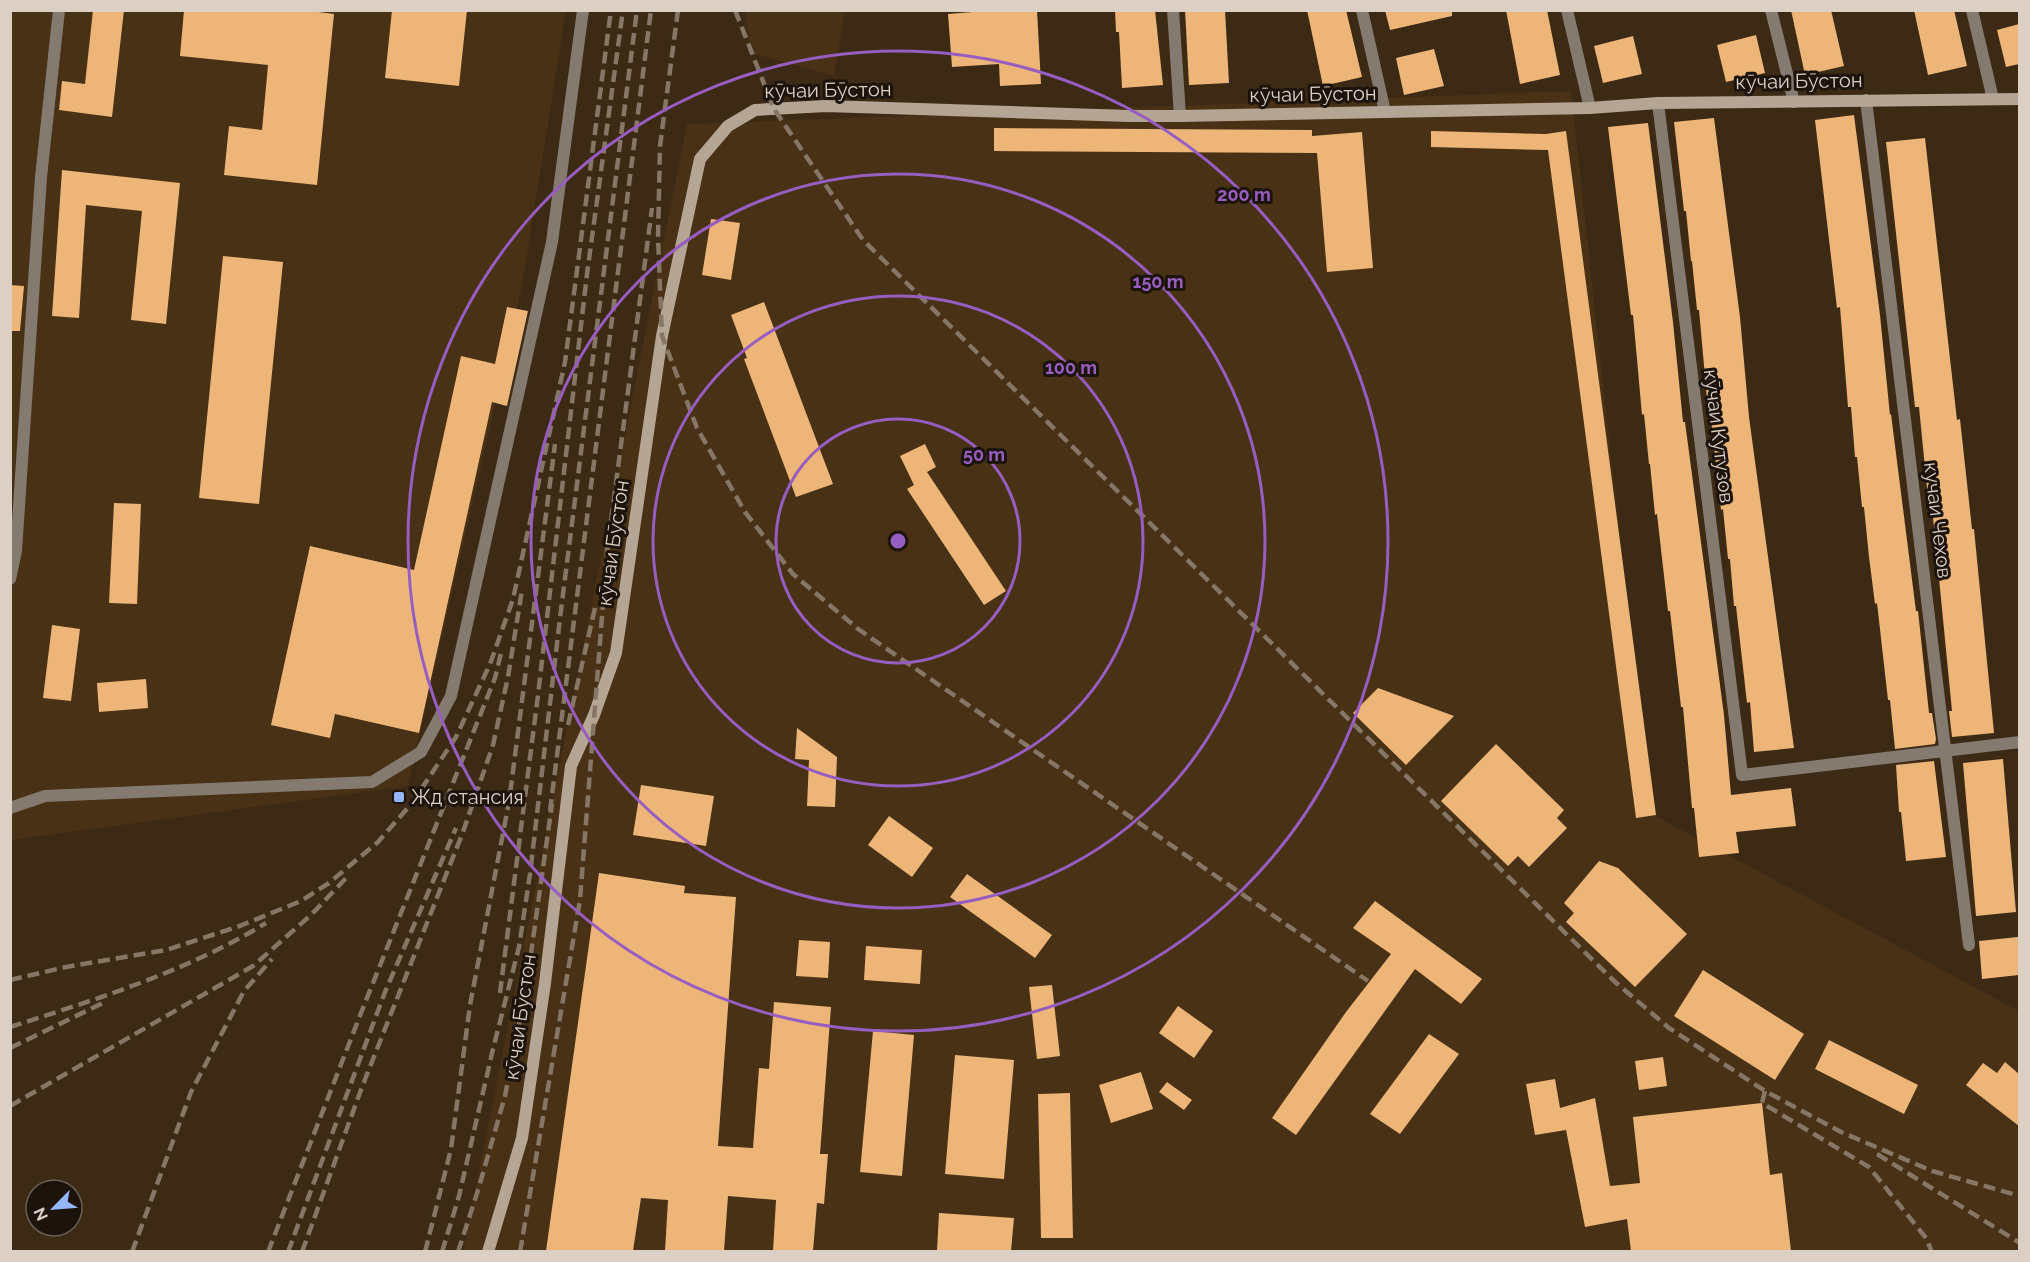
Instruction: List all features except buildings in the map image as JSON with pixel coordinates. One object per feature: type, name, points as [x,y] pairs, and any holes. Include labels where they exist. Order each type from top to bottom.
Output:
[{"type":"main road","name":"кӯчаи Бӯстон","points":[[488,1251],[522,1138],[545,983],[571,766],[594,716],[616,652],[662,336],[700,159],[728,126],[755,110],[826,106],[1116,116],[1180,116],[1590,108],[1658,103],[2019,99]]},
{"type":"street","points":[[10,579],[16,551],[41,177],[59,10]]},
{"type":"street","points":[[10,808],[45,796],[372,782],[421,752],[450,696],[552,242],[583,10]]},
{"type":"street","points":[[1173,10],[1180,116]]},
{"type":"street","points":[[1362,10],[1385,112]]},
{"type":"street","points":[[1567,10],[1590,108]]},
{"type":"street","points":[[1772,10],[1794,102]]},
{"type":"street","points":[[1972,10],[1993,99]]},
{"type":"street","name":"кучаи Чехов","points":[[1866,100],[1969,945]]},
{"type":"street","name":"кӯчаи Кутузов","points":[[1658,103],[1742,775],[1947,751]]},
{"type":"street","points":[[1947,751],[2019,742]]},
{"type":"shaded area","points":[[10,11],[566,11],[522,286],[408,786],[11,840]]},
{"type":"shaded area","points":[[745,11],[845,11],[834,76],[751,53]]},
{"type":"shaded area","points":[[1571,91],[1650,813],[2019,1011],[2019,1251],[463,1252],[687,124]]},
{"type":"railway","points":[[10,980],[66,967],[166,950],[237,927],[301,901],[329,883],[378,842],[412,803],[456,737],[490,664],[513,599],[565,362],[611,10]]},
{"type":"railway","points":[[500,993],[538,695],[587,274],[623,10]]},
{"type":"railway","points":[[442,1252],[459,1196],[519,947],[637,10]]},
{"type":"railway","points":[[550,811],[651,10]]},
{"type":"railway","points":[[678,10],[660,146],[658,237],[662,336],[697,428],[745,512],[793,574],[858,629],[1368,981]]},
{"type":"railway","points":[[735,10],[774,109],[863,240],[1614,981],[1669,1028],[1765,1091],[1841,1132],[1932,1171],[2020,1196]]},
{"type":"railway","points":[[520,1252],[580,900],[607,552],[652,208]]},
{"type":"railway","points":[[425,1252],[451,1149],[470,1005],[509,802],[555,444]]},
{"type":"railway","points":[[302,1252],[362,1087],[463,832],[493,745],[508,677],[522,590]]},
{"type":"railway","points":[[568,725],[595,608]]},
{"type":"railway","points":[[268,1252],[495,678],[501,653]]},
{"type":"railway","points":[[458,1252],[505,1096],[526,989],[552,804]]},
{"type":"railway","points":[[288,1252],[385,992],[456,828]]},
{"type":"railway","points":[[10,1106],[253,966],[311,915],[348,876]]},
{"type":"railway","points":[[10,1027],[174,970],[266,923]]},
{"type":"railway","points":[[132,1252],[191,1092],[244,991],[272,959]]},
{"type":"railway","points":[[10,1048],[105,1002]]},
{"type":"railway","points":[[1765,1091],[1762,1103],[1869,1167],[1926,1238],[1932,1252]]},
{"type":"railway","points":[[1877,1154],[2020,1243]]},
{"type":"place","name":"Жд стансия","points":[[399,797]]}]
